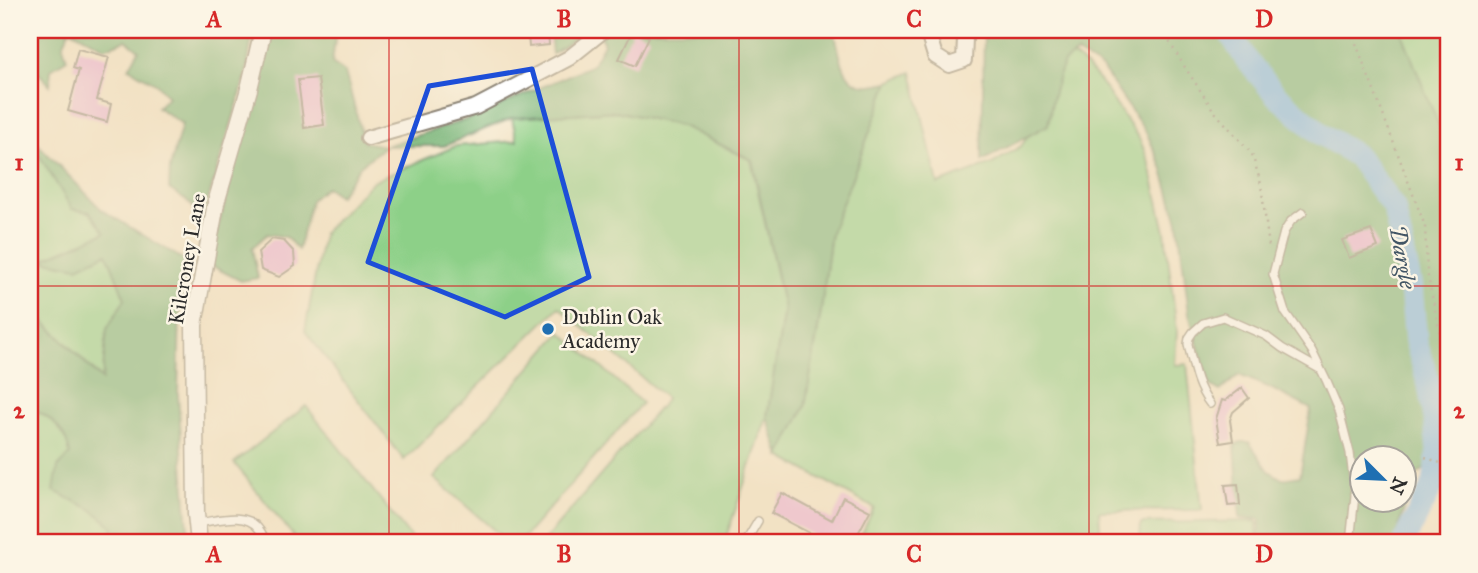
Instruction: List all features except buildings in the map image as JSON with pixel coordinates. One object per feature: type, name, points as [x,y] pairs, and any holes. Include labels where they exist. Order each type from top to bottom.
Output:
[{"type":"street","name":"Kilcroney Lane","points":[[198,543],[194,325],[216,203],[263,30]]},
{"type":"street","points":[[368,138],[476,107],[569,58],[604,30]]},
{"type":"street","points":[[927,30],[935,56],[949,65],[964,60],[965,39],[962,30]]},
{"type":"lane","points":[[1303,212],[1291,220],[1284,232],[1273,274],[1286,312],[1312,351],[1339,410],[1350,453],[1354,495],[1350,543]]},
{"type":"lane","points":[[1210,404],[1198,384],[1188,344],[1193,332],[1203,323],[1214,319],[1223,317],[1266,336],[1322,370]]},
{"type":"lane","points":[[197,523],[235,518],[247,520],[257,527],[267,543]]},
{"type":"lane","points":[[746,543],[758,521]]},
{"type":"path","points":[[1162,30],[1214,111],[1252,154],[1261,184],[1273,274]]},
{"type":"path","points":[[1351,30],[1425,226],[1427,272],[1440,334],[1448,347]]},
{"type":"path","points":[[1425,457],[1448,466]]},
{"type":"highlighted area","points":[[532,69],[589,277],[505,317],[368,262],[429,86]]},
{"type":"green space","points":[[30,30],[70,30],[63,45],[67,59],[51,69],[50,85],[30,64]]},
{"type":"green space","points":[[71,30],[253,30],[246,76],[200,226],[191,204],[169,189],[170,168],[182,124],[157,107],[168,97],[157,84],[129,68],[139,50],[126,40],[105,48]]},
{"type":"green space","points":[[271,30],[352,30],[336,32],[332,63],[345,72],[364,142],[385,146],[360,166],[339,196],[326,187],[311,200],[298,250],[286,237],[267,234],[252,248],[258,278],[241,281],[208,264]]},
{"type":"green space","points":[[550,30],[587,30],[552,54]]},
{"type":"green space","points":[[598,30],[834,30],[842,64],[851,79],[866,85],[889,82],[831,232],[805,407],[780,456],[767,417],[784,309],[752,160],[682,126],[616,111],[512,118],[444,146],[385,146],[471,118],[592,65],[604,44]]},
{"type":"green space","points":[[984,30],[1401,30],[1448,148],[1448,450],[1418,474],[1418,444],[1348,444],[1348,514],[1402,514],[1394,543],[1259,543],[1260,519],[1240,518],[1235,445],[1249,442],[1269,471],[1282,479],[1300,476],[1311,409],[1239,375],[1220,391],[1209,384],[1189,314],[1178,222],[1162,167],[1147,134],[1102,68],[1077,53],[1064,62],[1054,91],[1048,125],[982,161]]},
{"type":"green space","points":[[1391,30],[1448,30],[1448,172]]},
{"type":"green space","points":[[1049,44],[1078,59],[1101,83],[1140,140],[1150,165],[1165,232],[1177,331],[1175,365],[1187,364],[1202,510],[1099,511],[1101,543],[857,543],[874,508],[780,456],[805,407],[831,232],[889,82],[912,72],[938,184],[992,164],[1021,146],[1036,125]]},
{"type":"green space","points":[[616,111],[682,126],[751,160],[784,309],[767,417],[724,543],[542,543],[666,398],[559,307],[404,460],[305,331],[323,233],[373,181],[456,146],[517,141],[512,118]]},
{"type":"green space","points":[[30,136],[102,210],[189,263],[180,305],[178,395],[189,543],[110,543],[113,527],[91,509],[54,491],[58,467],[70,455],[62,432],[57,426],[30,408],[30,307],[102,380],[107,329],[125,299],[107,253],[78,267],[41,260],[105,232],[90,212],[72,209],[39,155],[30,149]]},
{"type":"green space","points":[[30,149],[39,155],[72,208],[90,212],[106,233],[42,260],[78,267],[107,253],[125,299],[107,329],[103,380],[30,307]]},
{"type":"green space","points":[[30,322],[113,528],[110,543],[30,543]]},
{"type":"green space","points":[[561,332],[642,403],[519,543],[509,543],[434,478]]},
{"type":"green space","points":[[306,406],[415,543],[299,543],[234,463]]},
{"type":"green space","points":[[1257,521],[1257,543],[1140,543],[1141,523]]},
{"type":"waterway","name":"Dargle","points":[[1228,30],[1246,59],[1276,95],[1321,134],[1357,156],[1394,208],[1411,287],[1416,341],[1429,385],[1438,451],[1434,483],[1404,543]]},
{"type":"place","name":"Dublin Oak Academy","points":[[548,329]]}]
